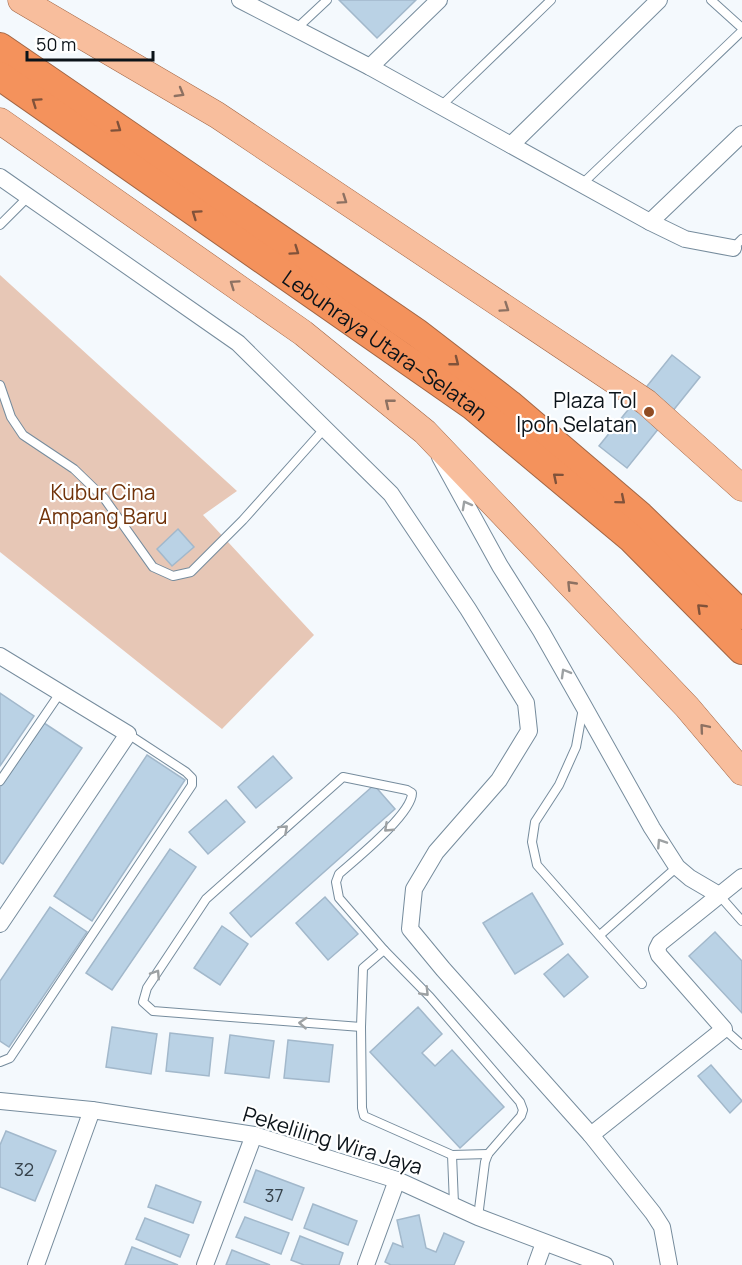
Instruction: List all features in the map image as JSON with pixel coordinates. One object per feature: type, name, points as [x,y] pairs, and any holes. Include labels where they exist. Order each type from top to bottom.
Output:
[{"type":"highway","name":"Lebuhraya Utara–Selatan","points":[[0,47],[417,333],[509,404],[640,516],[742,615]]},
{"type":"highway","name":"Lebuhraya Utara–Selatan","points":[[0,76],[473,406],[631,538],[742,650]]},
{"type":"main road","points":[[21,0],[217,115],[646,402],[742,488]]},
{"type":"main road","points":[[0,121],[303,333],[425,432],[687,707],[742,772]]},
{"type":"street","points":[[240,0],[370,67],[650,222],[685,239],[738,244]]},
{"type":"street","points":[[370,67],[440,0]]},
{"type":"street","points":[[511,145],[659,0]]},
{"type":"street","points":[[650,222],[742,134]]},
{"type":"street","points":[[0,177],[238,343],[392,494],[468,609],[526,703],[529,731],[499,780],[436,852],[414,889],[410,929],[442,969],[591,1136],[657,1220],[662,1227],[669,1265]]},
{"type":"street","points":[[425,432],[500,566],[584,705],[652,828],[677,867],[690,878],[719,895]]},
{"type":"street","points":[[0,656],[128,734],[0,924]]},
{"type":"street","points":[[591,1136],[723,1029],[659,955],[657,949],[660,943],[742,877]]},
{"type":"street","name":"Pekeliling Wira Jaya","points":[[0,1101],[92,1110],[254,1135],[397,1180],[454,1204],[478,1217],[605,1265]]},
{"type":"street","points":[[36,1265],[92,1110]]},
{"type":"street","points":[[205,1265],[254,1135]]},
{"type":"street","points":[[366,1265],[397,1180]]},
{"type":"street","points":[[536,1265],[544,1243]]},
{"type":"lane","points":[[296,29],[327,0]]},
{"type":"lane","points":[[441,106],[551,0]]},
{"type":"lane","points":[[581,185],[742,29],[711,0]]},
{"type":"lane","points":[[0,225],[28,197]]},
{"type":"lane","points":[[0,385],[11,417],[23,435],[75,469],[104,498],[153,567],[173,576],[191,572],[243,520],[325,428]]},
{"type":"lane","points":[[0,781],[60,693]]},
{"type":"lane","points":[[584,705],[576,747],[559,785],[535,822],[532,842],[537,865],[642,984]]},
{"type":"lane","points":[[0,1062],[10,1058],[192,785],[192,778],[186,772],[128,734]]},
{"type":"lane","points":[[361,1027],[153,1011],[142,1002],[147,988],[206,899],[344,777],[407,790],[412,793],[412,798],[405,813],[339,874],[336,882],[339,898],[384,950],[430,997],[520,1102],[523,1110],[521,1116],[488,1154],[478,1217]]},
{"type":"lane","points":[[600,935],[677,867]]},
{"type":"lane","points":[[719,895],[742,921]]},
{"type":"lane","points":[[384,950],[363,968],[361,1027],[364,1116],[452,1155],[488,1154]]},
{"type":"lane","points":[[723,1029],[742,1045]]},
{"type":"lane","points":[[452,1155],[454,1204]]},
{"type":"green space","name":"Kubur Cina Ampang Baru","points":[[0,275],[237,491],[203,515],[314,635],[222,729],[0,552]]},
{"type":"building","points":[[339,0],[416,0],[377,38]]},
{"type":"building","name":"Plaza Tol Ipoh Selatan","points":[[672,355],[700,377],[627,468],[599,446]]},
{"type":"building","points":[[178,529],[194,547],[172,566],[157,549]]},
{"type":"building","points":[[0,693],[34,716],[0,766]]},
{"type":"building","points":[[44,723],[82,748],[3,864],[0,862],[0,787]]},
{"type":"building","points":[[147,755],[185,780],[92,921],[54,896]]},
{"type":"building","points":[[273,756],[292,778],[256,808],[238,787]]},
{"type":"building","points":[[374,785],[395,809],[251,937],[230,913]]},
{"type":"building","points":[[226,800],[245,822],[208,854],[189,832]]},
{"type":"building","points":[[170,849],[196,867],[112,990],[86,973]]},
{"type":"building","points":[[532,893],[563,944],[515,974],[483,923]]},
{"type":"building","points":[[325,897],[358,934],[328,960],[296,923]]},
{"type":"building","points":[[50,907],[87,932],[9,1047],[0,1041],[0,981]]},
{"type":"building","points":[[222,926],[248,944],[220,985],[194,968]]},
{"type":"building","points":[[715,932],[742,961],[742,1013],[689,956]]},
{"type":"building","points":[[568,954],[588,977],[564,997],[544,974]]},
{"type":"building","points":[[418,1007],[442,1034],[422,1053],[435,1066],[452,1050],[504,1107],[460,1148],[370,1052]]},
{"type":"building","points":[[112,1027],[157,1034],[151,1074],[106,1067]]},
{"type":"building","points":[[170,1033],[213,1038],[209,1076],[166,1071]]},
{"type":"building","points":[[230,1035],[274,1041],[269,1078],[225,1073]]},
{"type":"building","points":[[288,1040],[333,1045],[329,1082],[284,1078]]},
{"type":"building","points":[[711,1065],[742,1101],[730,1113],[698,1076]]},
{"type":"building","points":[[6,1131],[56,1151],[35,1201],[0,1187],[0,1145]]},
{"type":"building","points":[[256,1170],[304,1188],[292,1220],[244,1202]]},
{"type":"building","points":[[156,1185],[201,1202],[193,1223],[148,1207]]},
{"type":"building","points":[[313,1204],[357,1221],[348,1245],[304,1228]]},
{"type":"building","points":[[419,1215],[426,1248],[436,1252],[444,1233],[464,1242],[454,1265],[391,1265],[385,1262],[393,1243],[403,1247],[397,1220]]},
{"type":"building","points":[[245,1217],[289,1233],[281,1254],[236,1237]]},
{"type":"building","points":[[145,1218],[189,1235],[180,1257],[136,1239]]},
{"type":"building","points":[[300,1236],[343,1253],[339,1265],[304,1265],[291,1260]]},
{"type":"building","points":[[132,1247],[178,1265],[125,1265]]},
{"type":"building","points":[[232,1250],[270,1265],[226,1265]]},
{"type":"place","name":"Plaza Tol Ipoh Selatan","points":[[649,412]]}]
